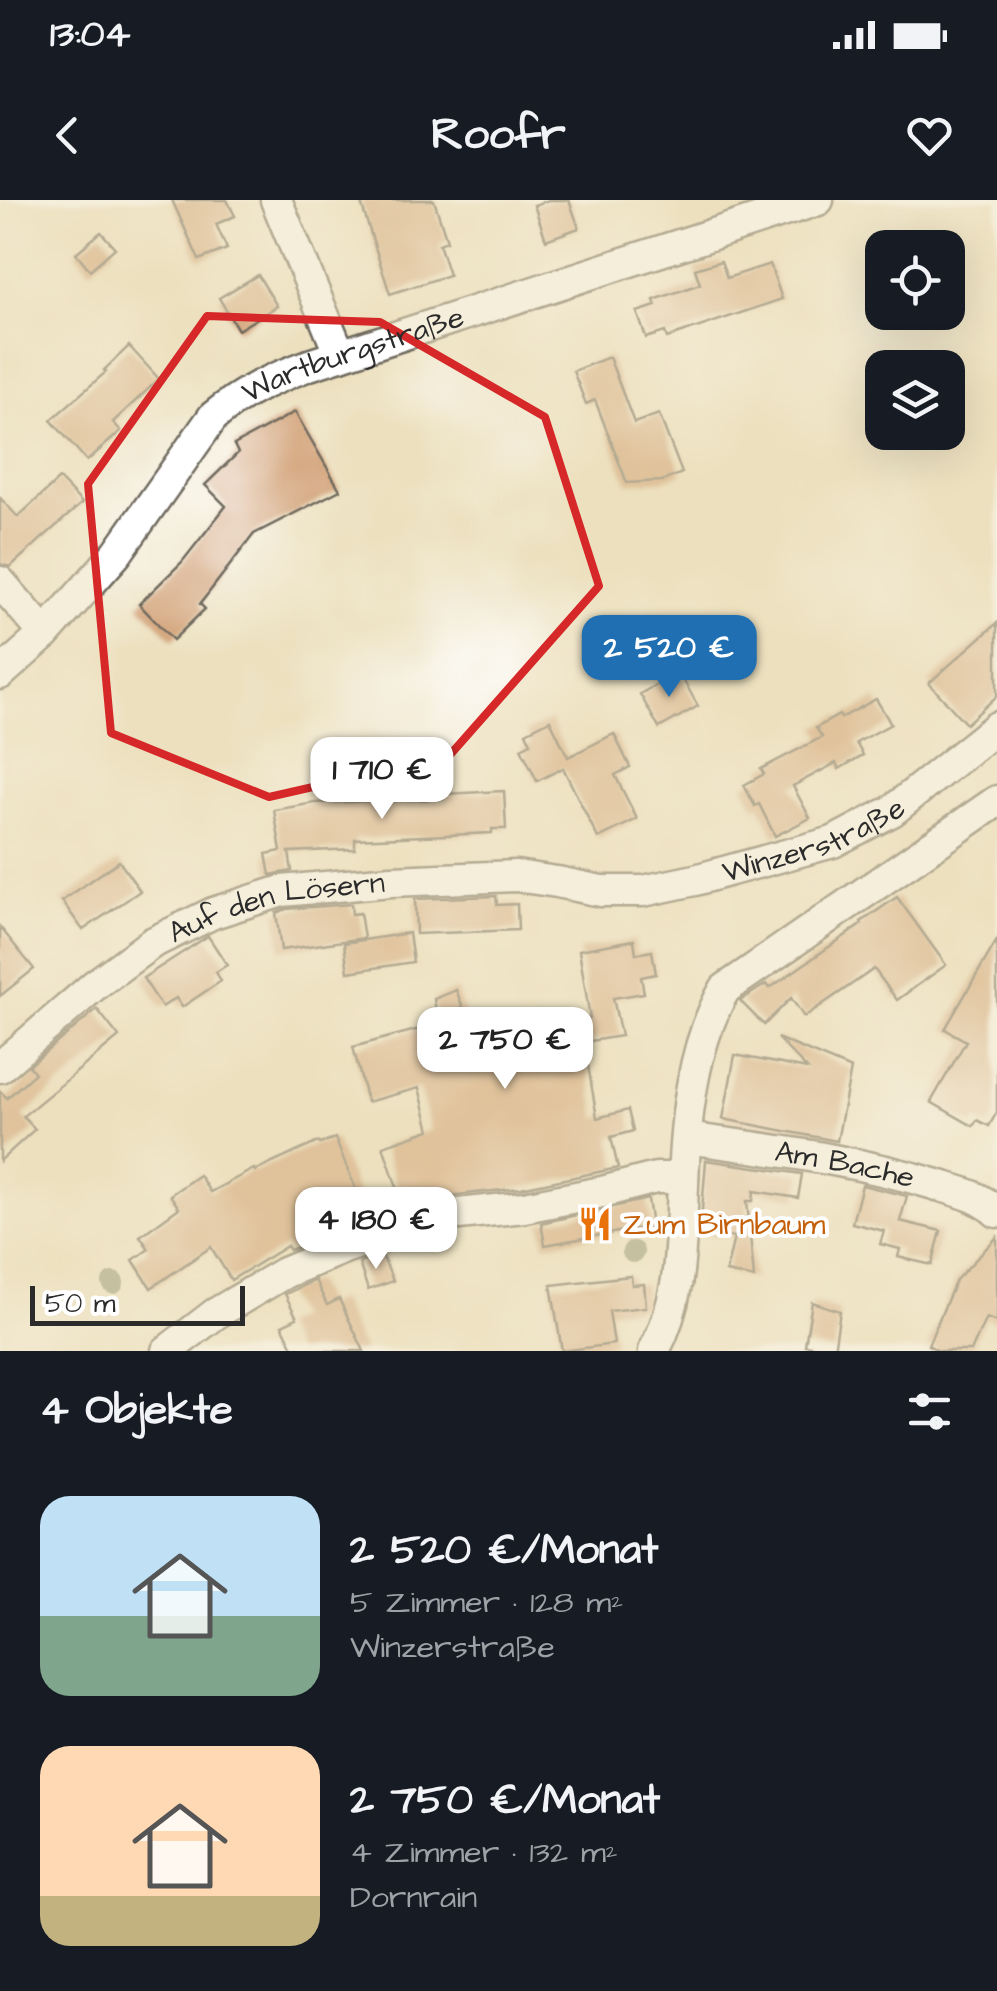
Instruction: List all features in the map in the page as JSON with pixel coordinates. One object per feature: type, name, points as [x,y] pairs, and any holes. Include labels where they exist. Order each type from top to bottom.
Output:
[{"type":"street","points":[[276,200],[340,355]]},
{"type":"street","name":"Wartburgstraße","points":[[0,674],[45,634],[117,553],[213,417],[260,384],[818,200]]},
{"type":"street","points":[[0,582],[45,634]]},
{"type":"street","name":"Winzerstraße","points":[[600,891],[643,891],[833,842],[892,811],[997,727]]},
{"type":"street","name":"Winzerstraße","points":[[687,1138],[691,1094],[704,1036],[724,989],[997,801]]},
{"type":"street","name":"Auf den Lösern","points":[[0,1067],[96,984],[152,943],[213,914],[282,891],[516,876],[600,891]]},
{"type":"street","points":[[654,1351],[666,1328],[679,1276],[687,1138]]},
{"type":"street","name":"Am Bache","points":[[687,1138],[839,1160],[992,1195]]},
{"type":"street","points":[[167,1351],[215,1314],[284,1273],[344,1248],[440,1216],[524,1207],[656,1178],[683,1178]]},
{"type":"highlighted area","points":[[207,316],[380,322],[545,417],[599,586],[449,756],[269,797],[111,733],[88,484]]},
{"type":"building","points":[[172,200],[227,200],[235,216],[216,224],[227,249],[199,260]]},
{"type":"building","points":[[360,200],[434,200],[447,241],[439,244],[449,275],[390,294]]},
{"type":"building","points":[[569,200],[579,228],[546,240],[534,205]]},
{"type":"building","points":[[101,232],[115,248],[90,270],[76,253]]},
{"type":"building","points":[[721,261],[727,278],[770,264],[782,299],[667,338],[665,332],[646,338],[637,312],[656,306],[654,300],[700,284],[695,269]]},
{"type":"building","points":[[258,275],[277,306],[238,330],[219,298]]},
{"type":"building","points":[[129,346],[159,379],[113,422],[121,431],[87,461],[51,420],[106,372]]},
{"type":"building","points":[[609,357],[634,423],[659,414],[682,473],[662,481],[627,483],[595,400],[586,404],[573,371]]},
{"type":"building","points":[[295,412],[340,490],[254,534],[200,604],[205,609],[173,640],[139,604],[182,562],[226,506],[205,485],[238,453],[234,445]]},
{"type":"building","points":[[59,479],[82,503],[10,567],[0,564],[0,498],[18,517]]},
{"type":"building","points":[[997,623],[997,696],[966,724],[929,683]]},
{"type":"building","points":[[679,672],[698,706],[659,728],[640,694]]},
{"type":"building","points":[[876,699],[891,724],[856,743],[863,755],[839,769],[836,763],[793,786],[810,818],[775,836],[744,785],[764,774],[761,769],[822,737],[816,728]]},
{"type":"building","points":[[550,720],[568,757],[614,734],[630,767],[615,775],[637,819],[598,838],[563,768],[537,781],[521,748],[531,743],[526,732]]},
{"type":"building","points":[[504,791],[506,829],[492,829],[492,833],[355,839],[355,849],[289,852],[292,871],[270,875],[266,854],[281,851],[274,810],[315,803],[444,799],[444,794]]},
{"type":"building","points":[[119,861],[140,891],[83,930],[62,901]]},
{"type":"building","points":[[496,896],[497,905],[517,904],[518,930],[416,934],[415,899]]},
{"type":"building","points":[[897,897],[946,965],[897,1000],[874,969],[804,1017],[791,998],[764,1025],[740,1001],[766,984],[770,988]]},
{"type":"building","points":[[351,904],[352,914],[360,913],[364,938],[281,950],[276,913]]},
{"type":"building","points":[[0,927],[34,969],[0,996]]},
{"type":"building","points":[[409,933],[413,962],[348,972],[344,943]]},
{"type":"building","points":[[208,936],[227,965],[216,972],[221,981],[182,1007],[176,998],[162,1007],[143,978]]},
{"type":"building","points":[[634,940],[636,954],[652,951],[656,974],[641,977],[644,993],[613,998],[621,1036],[584,1042],[597,1118],[628,1110],[633,1131],[611,1137],[618,1168],[521,1188],[438,1197],[404,1208],[383,1146],[430,1130],[419,1088],[367,1102],[353,1047],[438,1024],[434,999],[456,990],[474,1035],[590,1018],[579,950]]},
{"type":"building","points":[[997,940],[997,1112],[989,1126],[977,1120],[973,1126],[931,1102],[966,1041],[945,1029]]},
{"type":"building","points":[[97,1009],[119,1037],[23,1116],[35,1129],[0,1161],[0,1091],[7,1098],[35,1073],[29,1066]]},
{"type":"building","points":[[777,1038],[851,1069],[837,1141],[723,1119],[735,1055],[807,1069]]},
{"type":"building","points":[[335,1138],[368,1220],[290,1250],[287,1246],[231,1280],[211,1247],[151,1288],[133,1260],[149,1249],[140,1236],[179,1208],[170,1195],[199,1175],[210,1192],[254,1169]]},
{"type":"building","points":[[706,1160],[802,1174],[798,1198],[754,1191],[753,1201],[747,1201],[754,1278],[726,1272],[734,1237],[700,1235]]},
{"type":"building","points":[[862,1185],[907,1196],[900,1221],[941,1231],[932,1265],[898,1257],[900,1249],[880,1244],[884,1231],[852,1223]]},
{"type":"building","points":[[648,1199],[652,1226],[545,1245],[541,1223]]},
{"type":"building","points":[[997,1237],[997,1322],[986,1318],[971,1351],[939,1351],[928,1345],[956,1280]]},
{"type":"building","points":[[382,1255],[393,1281],[368,1290],[359,1263]]},
{"type":"building","points":[[631,1276],[632,1285],[644,1284],[646,1307],[609,1311],[614,1344],[562,1351],[551,1285]]},
{"type":"building","points":[[315,1280],[327,1305],[339,1299],[364,1351],[295,1351],[282,1325],[297,1318],[285,1294]]},
{"type":"building","points":[[812,1302],[840,1311],[834,1350],[805,1345]]},
{"type":"place","name":"Zum Birnbaum","points":[[595,1224]]}]
